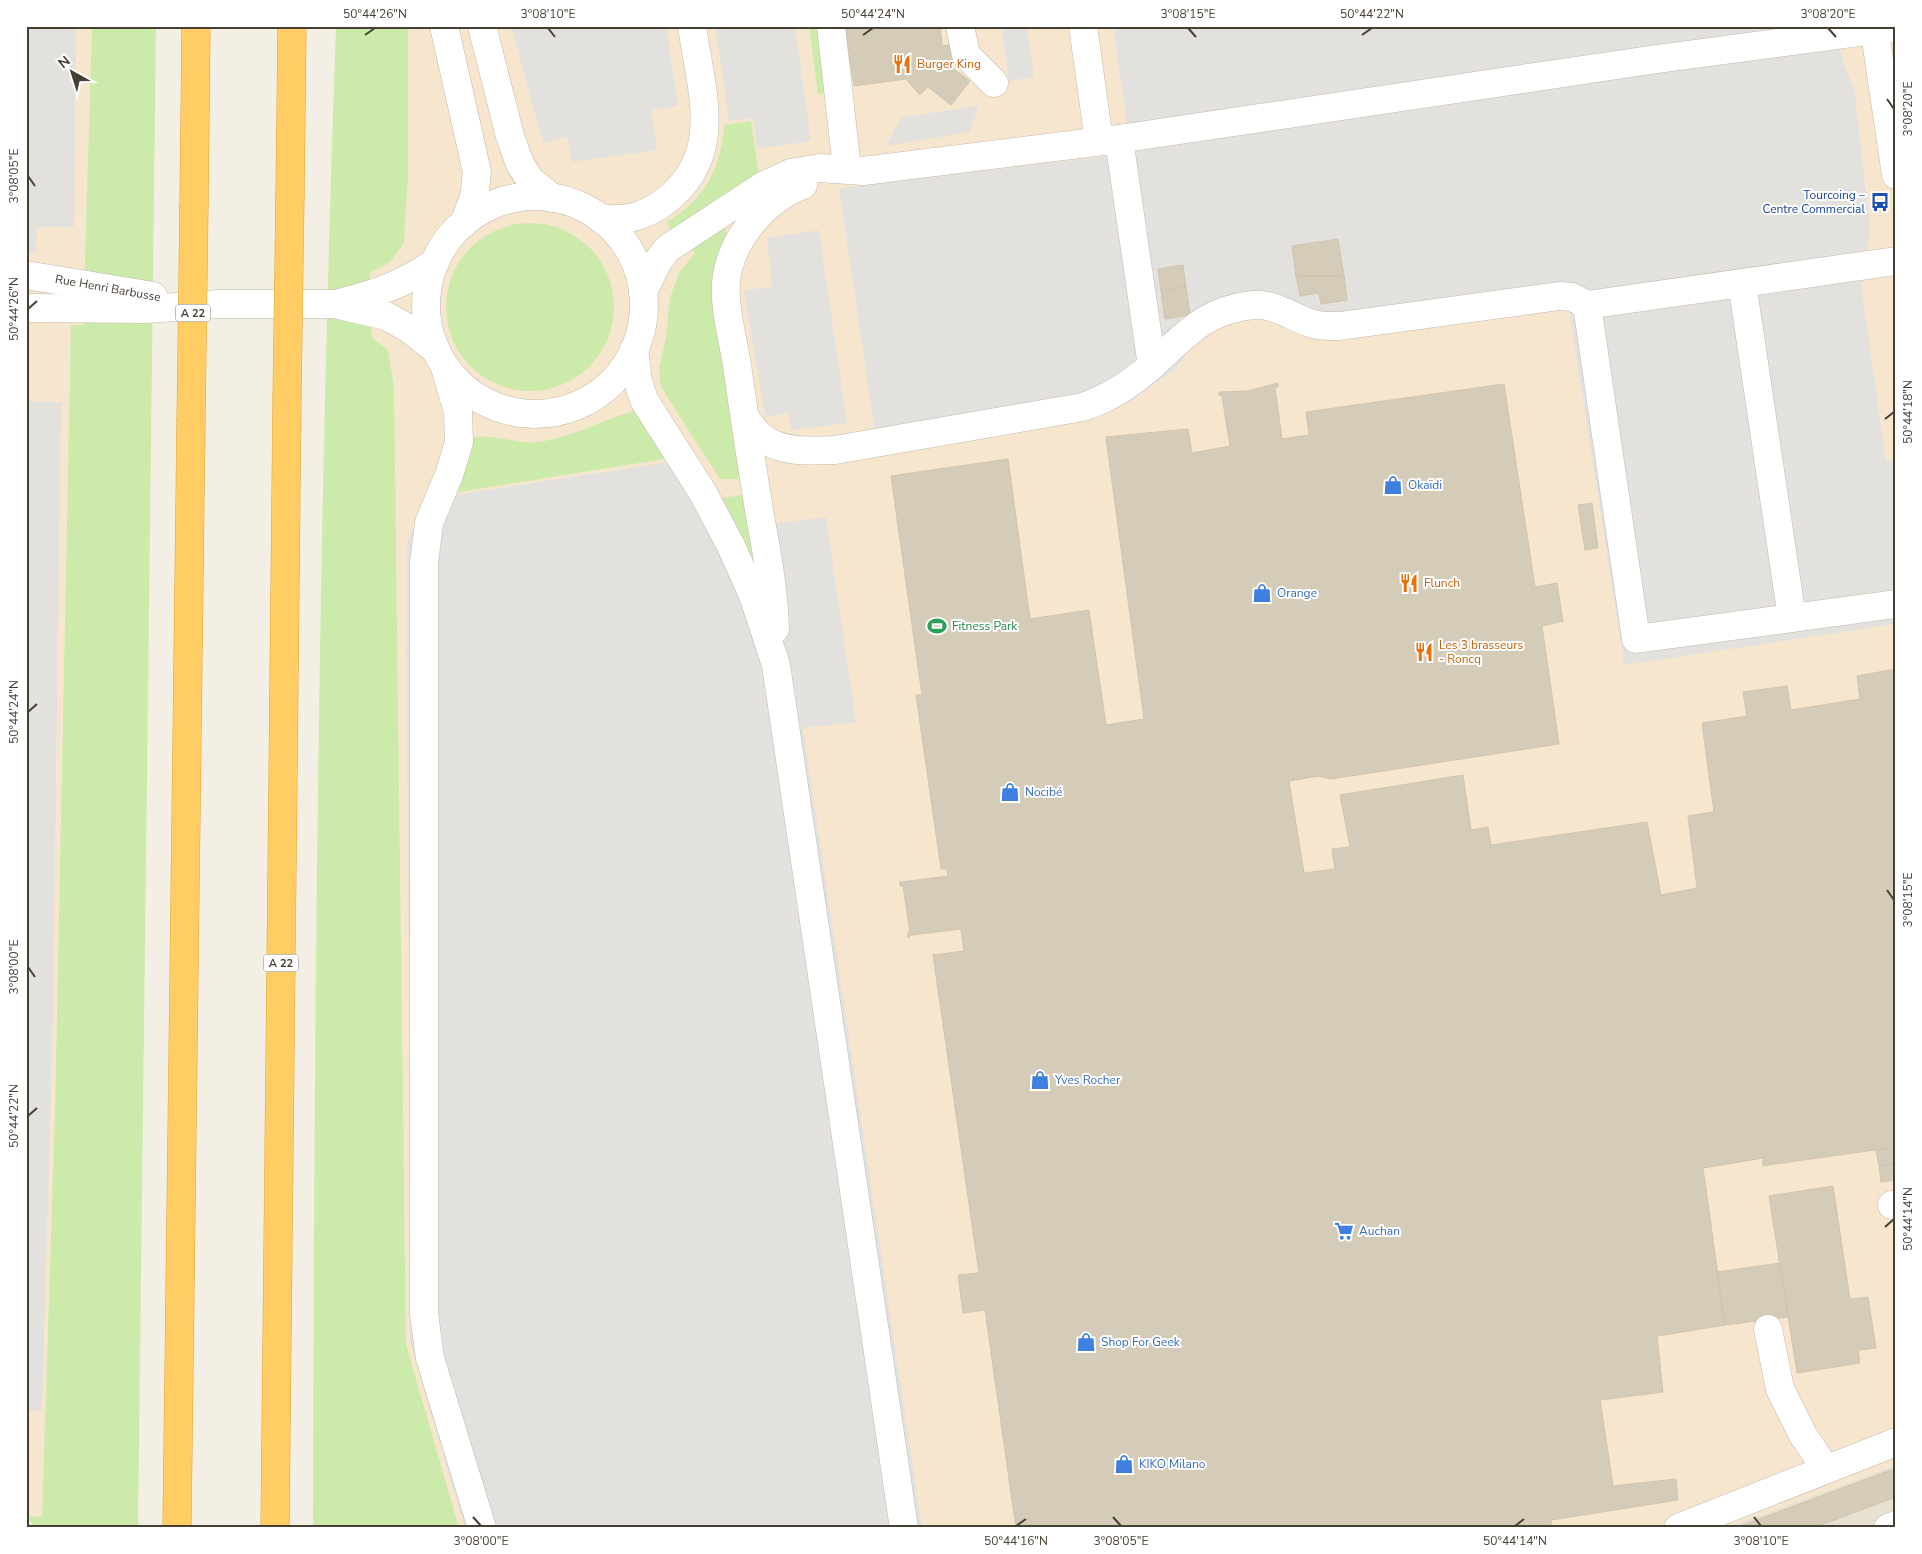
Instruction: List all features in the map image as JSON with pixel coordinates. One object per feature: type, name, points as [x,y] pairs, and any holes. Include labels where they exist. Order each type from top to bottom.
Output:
[{"type":"highway","name":"A 22","points":[[177,1528],[196,26]]},
{"type":"highway","name":"A 22","points":[[275,1528],[292,26]]},
{"type":"street","points":[[444,26],[477,172],[474,198],[464,223]]},
{"type":"street","points":[[482,26],[510,136],[520,164],[531,181],[552,198]]},
{"type":"street","points":[[600,218],[615,220],[636,217],[648,212],[675,193],[694,172],[703,149],[705,122],[692,26]]},
{"type":"street","points":[[831,26],[855,170]]},
{"type":"street","points":[[960,26],[966,54],[994,82]]},
{"type":"street","points":[[1083,26],[1109,140],[1152,366]]},
{"type":"street","points":[[904,1528],[776,665],[772,585],[745,418],[726,282],[737,247],[747,229],[758,215],[786,192],[821,179],[855,170],[1109,140],[1881,28],[1895,161]]},
{"type":"street","points":[[643,292],[658,261],[667,250],[764,186],[791,173],[804,170],[820,168],[855,170]]},
{"type":"street","points":[[441,359],[465,389],[489,404],[516,412],[545,414],[573,407],[598,394],[619,374],[634,349],[642,321],[643,292],[639,273],[626,246],[600,218],[577,205],[552,198],[524,197],[505,201],[479,212],[450,237],[435,262],[426,297],[429,333],[441,359],[458,412],[459,442],[449,475],[429,523],[424,564],[424,1314],[430,1358],[482,1528]]},
{"type":"street","points":[[745,418],[764,439],[779,446],[804,450],[834,450],[1083,407],[1105,400],[1152,366],[1198,323],[1212,315],[1242,307],[1256,305],[1269,307],[1311,324],[1340,326],[1559,296],[1572,297],[1587,305],[1896,261]]},
{"type":"street","name":"Rue Henri Barbusse","points":[[336,304],[381,292],[412,278],[435,262]]},
{"type":"street","name":"Rue Henri Barbusse","points":[[26,275],[182,300],[219,304]]},
{"type":"street","points":[[1742,283],[1792,618]]},
{"type":"street","name":"Rue Henri Barbusse","points":[[26,308],[148,308],[219,304],[336,304],[386,316],[408,328],[441,359]]},
{"type":"street","points":[[1587,305],[1636,639],[1896,604]]},
{"type":"street","points":[[634,349],[638,381],[644,400],[703,493],[731,546],[753,595],[776,665]]},
{"type":"street","points":[[1768,1329],[1780,1389],[1803,1435],[1826,1469]]},
{"type":"street","points":[[1678,1528],[1896,1442]]},
{"type":"street","points":[[1888,1528],[1896,1525]]},
{"type":"shaded area","points":[[26,26],[92,26],[83,325],[71,325],[55,1110],[42,1518],[26,1516]]},
{"type":"shaded area","points":[[26,26],[76,26],[74,227],[37,227],[36,253],[26,253]]},
{"type":"shaded area","points":[[408,26],[1896,26],[1896,1465],[1725,1528],[459,1528],[406,1344],[394,386],[388,350],[372,338],[370,272],[390,262],[404,243],[408,176]]},
{"type":"shaded area","points":[[511,26],[666,26],[678,106],[651,110],[657,150],[572,162],[567,137],[543,143]]},
{"type":"shaded area","points":[[715,26],[795,26],[811,141],[757,149],[753,118],[729,121]]},
{"type":"shaded area","points":[[1001,26],[1027,26],[1034,77],[1009,81]]},
{"type":"shaded area","points":[[1113,26],[1838,26],[1843,62],[1854,87],[1870,229],[1862,290],[1886,462],[1896,461],[1896,624],[1624,665],[1568,303],[1276,319],[1256,316],[1228,320],[1198,339],[1176,368],[1131,401],[1082,421],[878,454],[839,188],[1131,153]]},
{"type":"shaded area","points":[[980,105],[969,132],[886,146],[901,118]]},
{"type":"shaded area","points":[[819,230],[847,423],[791,430],[789,413],[765,417],[744,291],[772,286],[767,238]]},
{"type":"shaded area","points":[[26,401],[61,402],[53,1011],[42,1411],[26,1410]]},
{"type":"shaded area","points":[[695,458],[749,559],[778,554],[772,524],[826,517],[856,722],[803,728],[922,1528],[465,1528],[410,1341],[407,542],[429,499]]},
{"type":"shaded area","points":[[1896,1465],[1896,1528],[1725,1528]]},
{"type":"green space","points":[[92,26],[156,26],[138,1528],[35,1528],[26,1516],[42,1517],[55,1110],[71,325],[83,325]]},
{"type":"green space","points":[[336,26],[408,26],[408,176],[404,243],[390,262],[370,273],[372,338],[388,350],[394,386],[406,1344],[459,1528],[313,1528],[314,1152],[318,777],[325,402]]},
{"type":"green space","points":[[809,26],[821,26],[831,92],[818,94]]},
{"type":"green space","points":[[751,121],[758,170],[756,178],[673,234],[667,222],[692,203],[709,181],[719,155],[724,125]]},
{"type":"green space","points":[[538,223],[562,229],[590,247],[608,275],[613,291],[613,323],[608,339],[590,367],[577,377],[554,388],[522,391],[506,388],[490,381],[476,372],[465,361],[449,331],[446,299],[449,283],[456,267],[465,253],[476,242],[506,226]]},
{"type":"green space","points":[[721,227],[726,228],[727,235],[715,273],[713,304],[744,479],[720,479],[661,387],[659,370],[666,336],[670,298],[679,273],[695,253],[690,247]]},
{"type":"green space","points":[[638,410],[670,458],[453,493],[473,438],[488,437],[522,442],[551,440]]},
{"type":"green space","points":[[749,494],[756,555],[749,557],[721,498]]},
{"type":"building","name":"Burger King","points":[[845,26],[940,26],[942,46],[952,44],[955,62],[951,67],[970,81],[951,105],[928,87],[920,95],[906,79],[854,86]]},
{"type":"building","points":[[1338,239],[1344,276],[1296,276],[1292,246]]},
{"type":"building","points":[[1183,265],[1186,287],[1161,291],[1158,269]]},
{"type":"building","points":[[1296,276],[1344,276],[1347,300],[1321,304],[1319,293],[1300,296]]},
{"type":"building","points":[[1186,287],[1190,315],[1165,319],[1161,291]]},
{"type":"building","points":[[1278,383],[1278,387],[1275,387],[1282,439],[1309,435],[1306,412],[1504,384],[1535,587],[1557,583],[1563,621],[1542,626],[1559,744],[1331,779],[1318,776],[1289,781],[1304,873],[1335,869],[1332,849],[1350,847],[1340,795],[1463,775],[1471,830],[1488,827],[1491,845],[1647,822],[1661,895],[1697,888],[1688,816],[1714,812],[1702,723],[1747,716],[1743,692],[1787,686],[1791,710],[1860,699],[1857,676],[1896,669],[1896,1147],[1763,1166],[1763,1158],[1703,1168],[1725,1325],[1657,1336],[1663,1392],[1600,1400],[1613,1486],[1676,1479],[1678,1500],[1551,1520],[1552,1528],[1016,1528],[985,1310],[963,1313],[958,1275],[979,1273],[933,955],[964,951],[961,929],[911,935],[908,938],[908,932],[910,932],[903,886],[900,886],[900,881],[948,876],[947,869],[941,869],[916,695],[922,695],[891,476],[1008,459],[1030,619],[1089,610],[1106,725],[1144,719],[1106,437],[1188,429],[1192,453],[1230,446],[1222,396],[1219,395],[1219,392],[1248,391]]},
{"type":"building","points":[[1592,503],[1598,548],[1585,550],[1578,505]]},
{"type":"building","points":[[1896,1147],[1896,1163],[1879,1166],[1876,1150]]},
{"type":"building","points":[[1896,1163],[1896,1180],[1881,1182],[1879,1166]]},
{"type":"building","points":[[1833,1186],[1850,1299],[1868,1297],[1876,1348],[1858,1350],[1860,1363],[1797,1373],[1769,1196]]},
{"type":"building","points":[[1780,1263],[1788,1317],[1725,1325],[1717,1272]]},
{"type":"building","points":[[1896,1468],[1896,1497],[1813,1528],[1735,1528]]},
{"type":"place","name":"Burger King","points":[[902,64]]},
{"type":"place","name":"Tourcoing – Centre Commercial","points":[[1880,202]]},
{"type":"place","name":"Okaïdi","points":[[1393,485]]},
{"type":"place","name":"Flunch","points":[[1409,583]]},
{"type":"place","name":"Orange","points":[[1262,593]]},
{"type":"place","name":"Fitness Park","points":[[937,626]]},
{"type":"place","name":"Les 3 brasseurs - Roncq","points":[[1424,652]]},
{"type":"place","name":"Nocibé","points":[[1010,792]]},
{"type":"place","name":"Yves Rocher","points":[[1040,1080]]},
{"type":"place","name":"Auchan","points":[[1344,1231]]},
{"type":"place","name":"Shop For Geek","points":[[1086,1342]]},
{"type":"place","name":"KIKO Milano","points":[[1124,1464]]}]
